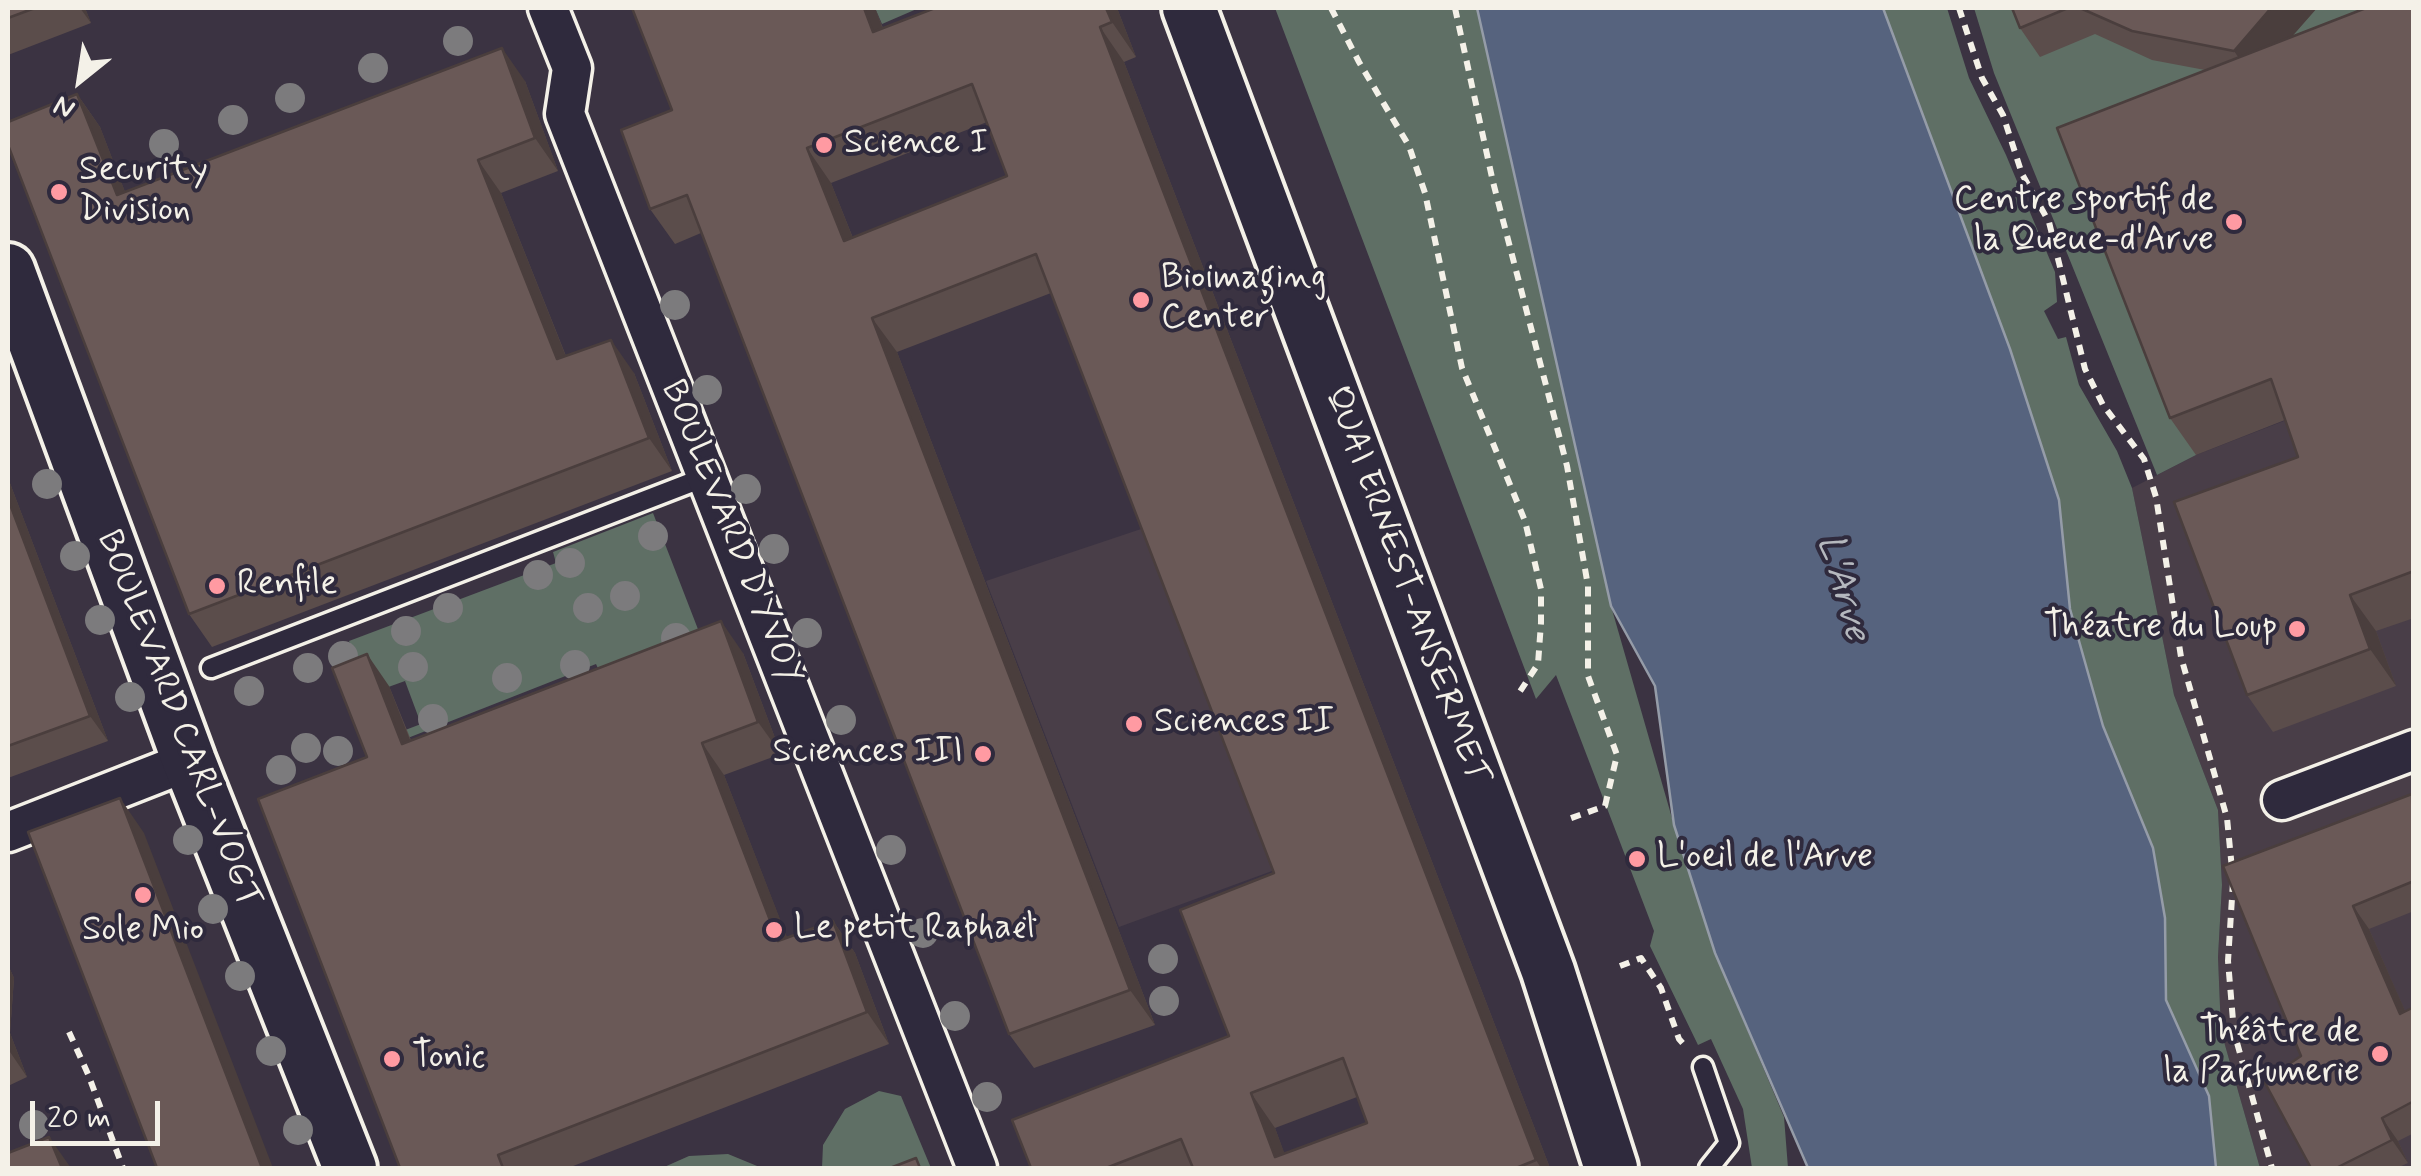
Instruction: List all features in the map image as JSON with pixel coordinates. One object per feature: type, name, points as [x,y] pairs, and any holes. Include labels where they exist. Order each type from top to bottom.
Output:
[{"type":"street","name":"BOULEVARD D'YVOY","points":[[548,8],[572,68],[565,114],[977,1168]]},
{"type":"street","name":"QUAI ERNEST-ANSERMET","points":[[1189,8],[1548,970],[1611,1168]]},
{"type":"street","name":"BOULEVARD CARL-VOGT","points":[[8,270],[189,762],[350,1168]]},
{"type":"street","points":[[2282,800],[2414,750]]},
{"type":"street","points":[[8,832],[189,762]]},
{"type":"lane","points":[[211,668],[708,476]]},
{"type":"lane","points":[[1703,1067],[1729,1142],[1709,1168]]},
{"type":"path","points":[[1331,8],[1409,146],[1425,193],[1462,368],[1525,521],[1540,589],[1541,623],[1538,664],[1519,693]]},
{"type":"path","points":[[1455,8],[1492,182],[1568,466],[1588,586],[1588,676],[1618,755],[1605,806],[1566,820]]},
{"type":"path","points":[[1959,8],[1982,78],[2003,115],[2022,174],[2049,222],[2086,369],[2103,405],[2144,459],[2156,497],[2181,657],[2227,818],[2233,880],[2228,961],[2234,1032],[2272,1168]]},
{"type":"path","points":[[1620,966],[1641,958],[1661,988],[1679,1039],[1703,1067]]},
{"type":"path","points":[[68,1032],[123,1168]]},
{"type":"shaded area","points":[[2413,371],[2413,1168],[2260,1168],[2221,1031],[2218,810],[2174,695],[2132,488],[2196,455]]},
{"type":"shaded area","name":"Sciences II","points":[[1150,526],[1283,867],[1119,927],[986,581]]},
{"type":"green space","points":[[875,8],[919,8],[882,24]]},
{"type":"green space","points":[[1275,8],[1477,8],[1611,606],[1715,953],[1784,1117],[1788,1168],[1752,1168],[1743,1109],[1711,1039],[1698,1045],[1650,946],[1654,931],[1556,675],[1536,699]]},
{"type":"green space","points":[[1883,8],[1947,8],[1969,78],[2055,272],[2057,302],[2044,311],[2058,339],[2066,337],[2079,385],[2117,451],[2132,488],[2174,695],[2218,810],[2221,1031],[2260,1168],[2216,1168],[2209,1096],[2166,1000],[2165,918],[2070,609],[2059,500],[2010,349]]},
{"type":"green space","name":"Centre sportif de la Queue-d'Arve","points":[[1974,8],[2413,8],[2196,455],[2157,475],[1994,73]]},
{"type":"green space","points":[[653,513],[701,637],[601,675],[596,664],[390,745],[387,737],[421,724],[405,681],[369,694],[349,641],[556,563],[553,552]]},
{"type":"green space","points":[[879,1091],[901,1096],[931,1168],[822,1168],[823,1145],[845,1109]]},
{"type":"green space","points":[[728,1154],[762,1168],[662,1168],[689,1156]]},
{"type":"water","name":"L'Arve","points":[[1477,8],[1883,8],[2010,349],[2059,500],[2070,609],[2103,726],[2153,848],[2165,918],[2166,1000],[2209,1096],[2216,1168],[1808,1168],[1715,953],[1674,825],[1655,686],[1611,606]]},
{"type":"building","points":[[8,8],[35,8],[8,18]]},
{"type":"building","points":[[632,8],[864,8],[873,32],[935,8],[1106,8],[1112,22],[1100,27],[1536,1160],[1516,1168],[1193,1168],[1181,1139],[1106,1168],[1031,1168],[1012,1120],[1229,1036],[1180,910],[1274,873],[1036,254],[872,318],[1130,990],[1009,1034],[687,195],[650,209],[621,130],[672,110]],"holes":[[[972,84],[1007,176],[844,241],[807,148]],[[1343,1058],[1367,1123],[1275,1157],[1251,1093]]]},
{"type":"building","points":[[2012,8],[2068,8],[2020,28]]},
{"type":"building","points":[[2080,8],[2271,8],[2234,51],[2132,31]]},
{"type":"building","name":"Centre sportif de la Queue-d'Arve","points":[[2366,8],[2414,8],[2414,571],[2350,595],[2370,649],[2247,695],[2174,502],[2298,457],[2271,379],[2170,418],[2057,128]]},
{"type":"building","points":[[502,48],[535,138],[478,160],[557,359],[611,340],[649,438],[189,614],[8,145],[8,122],[77,94],[117,195]]},
{"type":"building","points":[[8,499],[90,716],[8,746]]},
{"type":"building","points":[[721,621],[758,722],[702,743],[778,941],[833,921],[867,1012],[498,1155],[503,1168],[400,1168],[258,799],[367,757],[332,668],[367,654],[402,744]]},
{"type":"building","points":[[2412,794],[2414,881],[2353,906],[2400,1014],[2414,1007],[2414,1101],[2382,1118],[2392,1140],[2336,1168],[2311,1168],[2264,1081],[2301,1056],[2223,866]]},
{"type":"building","points":[[120,798],[262,1168],[157,1168],[28,832]]},
{"type":"building","points":[[49,1137],[62,1168],[8,1168],[8,1153]]},
{"type":"building","points":[[916,1158],[920,1168],[890,1168]]},
{"type":"place","name":"Science I","points":[[824,145]]},
{"type":"place","name":"Security Division","points":[[59,192]]},
{"type":"place","name":"Centre sportif de la Queue-d'Arve","points":[[2234,222]]},
{"type":"place","name":"Bioimaging Center","points":[[1141,300]]},
{"type":"place","name":"Renfile","points":[[217,586]]},
{"type":"place","name":"Théatre du Loup","points":[[2297,629]]},
{"type":"place","name":"Sciences II","points":[[1134,724]]},
{"type":"place","name":"Sciences III","points":[[983,754]]},
{"type":"place","name":"L'oeil de l'Arve","points":[[1637,859]]},
{"type":"place","name":"Sole Mio","points":[[143,895]]},
{"type":"place","name":"Le petit Raphaël","points":[[774,930]]},
{"type":"place","name":"Théâtre de la Parfumerie","points":[[2380,1054]]},
{"type":"place","name":"Tonic","points":[[392,1059]]}]
